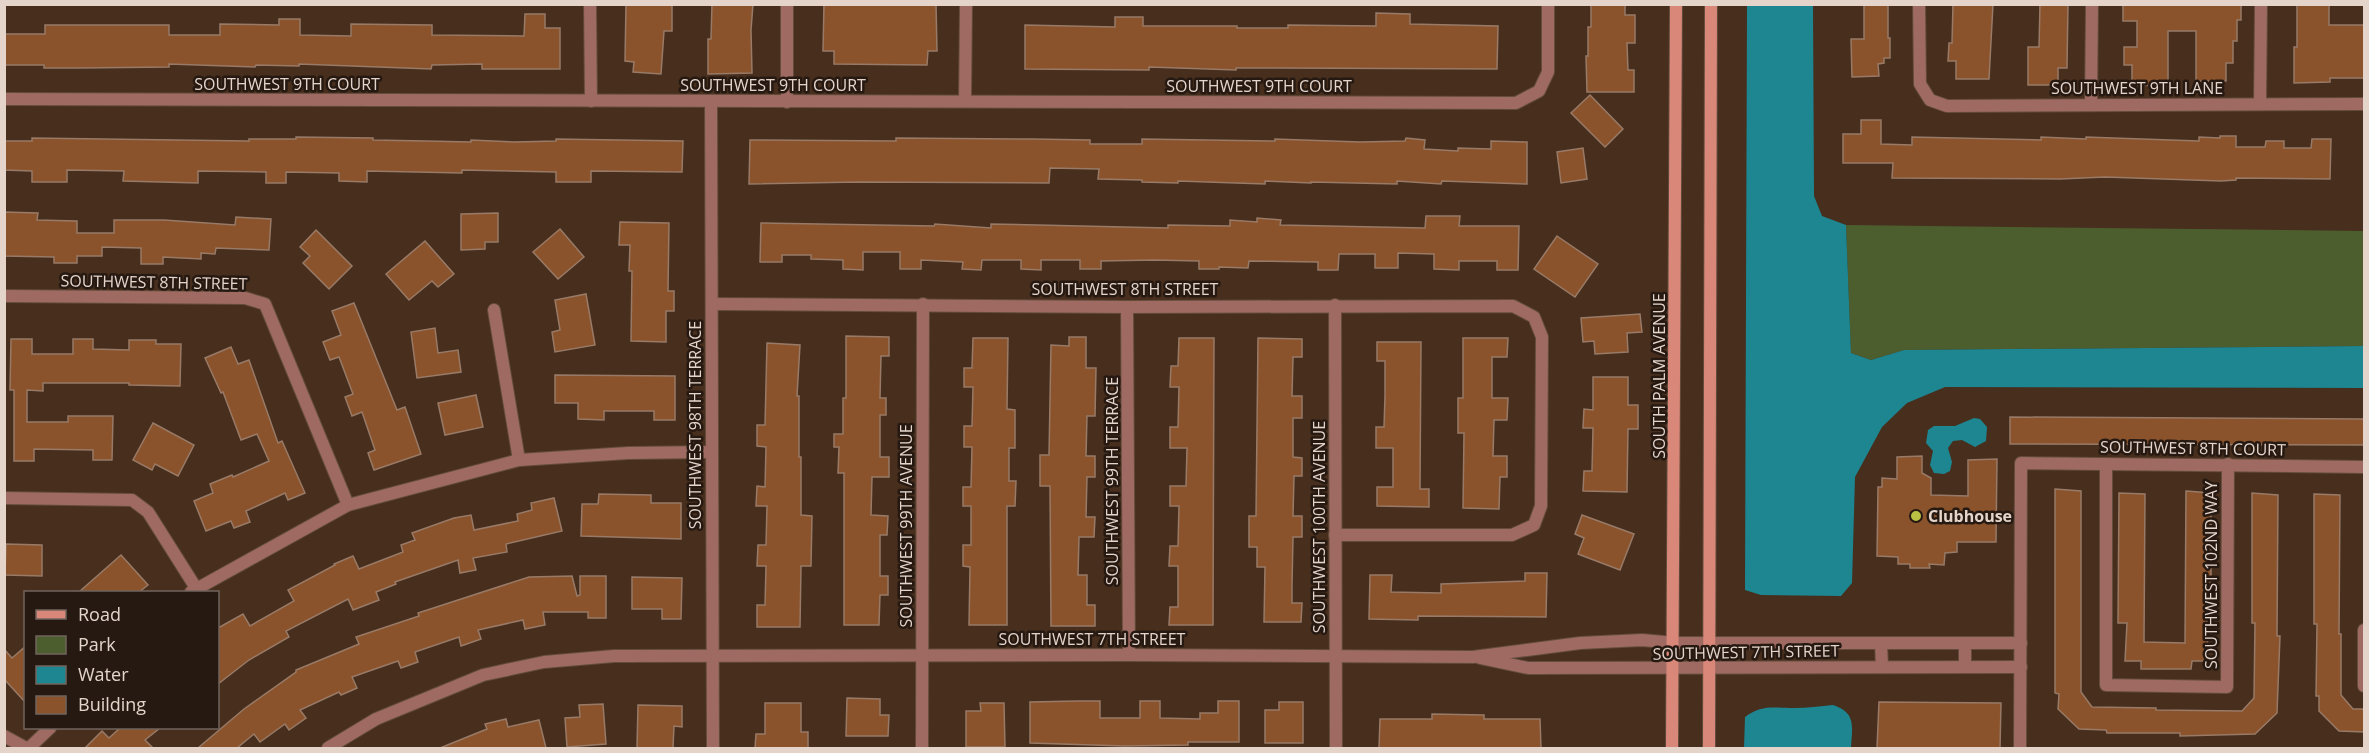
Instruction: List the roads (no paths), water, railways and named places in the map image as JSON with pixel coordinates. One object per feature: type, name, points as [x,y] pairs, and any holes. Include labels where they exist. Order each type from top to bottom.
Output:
[{"type":"main road","name":"SOUTH PALM AVENUE","points":[[1672,748],[1675,643],[1676,4]]},
{"type":"main road","points":[[1709,748],[1711,4]]},
{"type":"street","points":[[590,4],[591,101]]},
{"type":"street","points":[[787,4],[787,102]]},
{"type":"street","points":[[965,101],[966,4]]},
{"type":"street","name":"SOUTHWEST 9TH COURT","points":[[4,99],[1516,103],[1539,91],[1548,72],[1548,4]]},
{"type":"street","name":"SOUTHWEST 9TH LANE","points":[[1919,4],[1920,84],[1930,100],[1947,106],[2364,104]]},
{"type":"street","points":[[2091,104],[2092,4]]},
{"type":"street","points":[[2260,104],[2261,4]]},
{"type":"street","name":"SOUTHWEST 98TH TERRACE","points":[[711,102],[713,748]]},
{"type":"street","name":"SOUTHWEST 8TH STREET","points":[[4,296],[245,298],[265,304],[348,506]]},
{"type":"street","name":"SOUTHWEST 8TH STREET","points":[[713,304],[1127,307],[1513,306],[1534,317],[1542,337],[1541,506],[1534,525],[1512,535],[1335,535]]},
{"type":"street","name":"SOUTHWEST 99TH AVENUE","points":[[922,748],[923,304]]},
{"type":"street","name":"SOUTHWEST 100TH AVENUE","points":[[1335,305],[1336,748]]},
{"type":"street","name":"SOUTHWEST 99TH TERRACE","points":[[1127,307],[1129,654]]},
{"type":"street","points":[[494,310],[519,460]]},
{"type":"street","points":[[4,498],[132,501],[148,512],[194,590],[348,506],[519,460],[628,453],[711,452]]},
{"type":"street","name":"SOUTHWEST 8TH COURT","points":[[2021,643],[2021,463],[2364,467]]},
{"type":"street","name":"SOUTHWEST 102ND WAY","points":[[2106,464],[2106,685],[2227,687],[2228,464]]},
{"type":"street","points":[[2364,630],[2364,686]]},
{"type":"street","name":"SOUTHWEST 7TH STREET","points":[[328,748],[376,719],[483,675],[544,662],[614,656],[1129,654],[1473,657],[1580,643],[1642,640],[1675,643],[2021,643]]},
{"type":"street","points":[[1881,643],[1882,667]]},
{"type":"street","points":[[1965,643],[1965,667]]},
{"type":"street","points":[[2020,748],[2021,643]]},
{"type":"street","name":"SOUTHWEST 7TH STREET","points":[[1473,657],[1528,668],[2021,668]]},
{"type":"street","points":[[4,736],[28,748],[49,729]]},
{"type":"water","points":[[1747,5],[1813,5],[1814,196],[1822,216],[1846,225],[1851,353],[1871,360],[1904,350],[2364,346],[2364,388],[1945,387],[1907,403],[1882,427],[1855,477],[1852,583],[1841,596],[1761,595],[1745,590]]},
{"type":"water","points":[[1974,418],[1980,419],[1987,427],[1986,441],[1975,447],[1962,440],[1953,441],[1948,448],[1952,462],[1950,471],[1944,474],[1934,473],[1930,465],[1933,451],[1926,443],[1928,430],[1934,426],[1955,426]]},
{"type":"water","points":[[1833,705],[1841,708],[1850,717],[1851,748],[1744,748],[1745,717],[1757,710]]},
{"type":"place","name":"Clubhouse","points":[[1916,516]]}]
